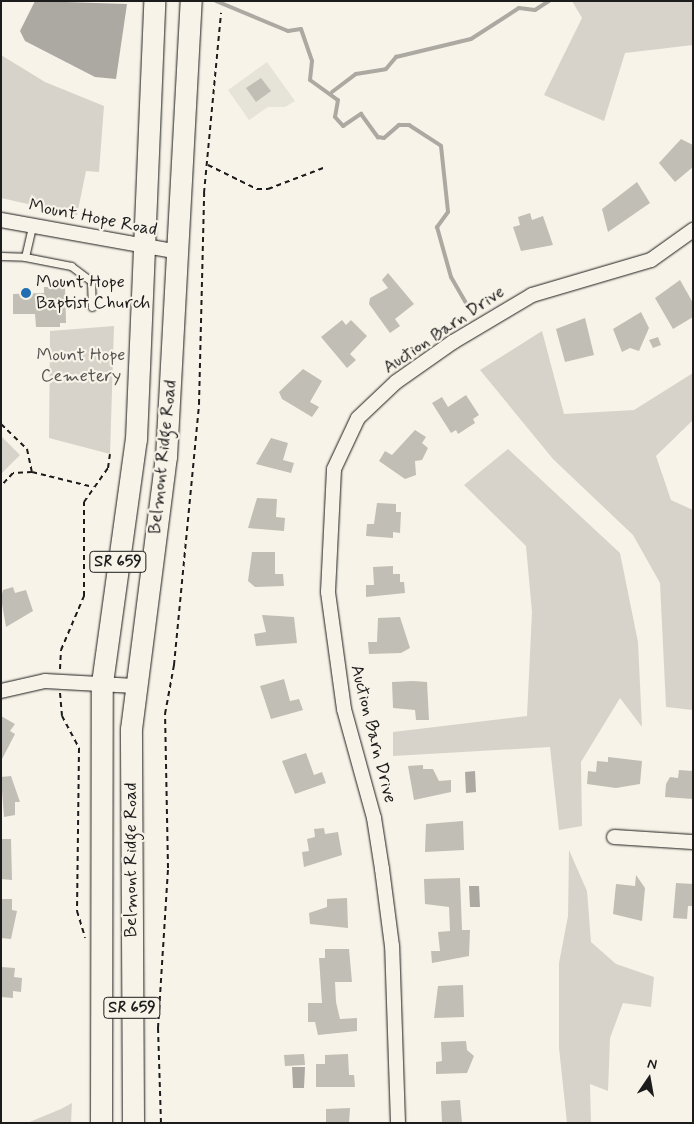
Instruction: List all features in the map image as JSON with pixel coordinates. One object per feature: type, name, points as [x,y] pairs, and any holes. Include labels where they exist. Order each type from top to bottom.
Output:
[{"type":"main road","name":"Belmont Ridge Road","points":[[101,1123],[102,683],[136,439],[154,1]]},
{"type":"main road","name":"Belmont Ridge Road","points":[[133,1123],[130,803],[135,686],[166,457],[191,1]]},
{"type":"street","name":"Mount Hope Road","points":[[1,220],[145,249],[178,252]]},
{"type":"street","name":"Auction Barn Drive","points":[[398,1123],[392,946],[382,869],[374,818],[344,709],[328,592],[334,469],[358,418],[396,382],[453,342],[532,295],[651,260],[693,230]]},
{"type":"street","points":[[1,691],[60,681],[135,686]]},
{"type":"street","points":[[614,837],[693,842]]},
{"type":"lane","points":[[25,257],[32,226]]},
{"type":"lane","points":[[1,256],[25,257],[71,266],[91,281],[92,308]]},
{"type":"path","points":[[161,1123],[158,1028],[168,868],[163,763],[199,404],[208,165],[221,12]]},
{"type":"path","points":[[208,165],[257,189],[281,187],[323,168]]},
{"type":"path","points":[[1,424],[27,449],[32,472]]},
{"type":"path","points":[[85,948],[77,911],[79,748],[62,716],[60,681],[62,650],[84,596],[82,515],[93,487],[108,468],[110,454]]},
{"type":"path","points":[[1,486],[13,473],[32,472],[93,487]]},
{"type":"shaded area","points":[[35,1],[127,4],[116,79],[95,77],[25,41],[20,31]]},
{"type":"shaded area","points":[[267,62],[295,101],[285,107],[268,107],[249,120],[228,90]]},
{"type":"shaded area","points":[[475,771],[476,792],[466,793],[465,772]]},
{"type":"shaded area","points":[[469,886],[479,886],[480,907],[470,907]]},
{"type":"shaded area","points":[[292,1067],[305,1067],[304,1088],[293,1088]]},
{"type":"green space","points":[[572,1],[693,1],[693,45],[625,53],[604,121],[544,95],[582,18]]},
{"type":"green space","points":[[1,55],[45,82],[104,106],[99,172],[86,171],[77,215],[1,198]]},
{"type":"green space","name":"Mount Hope Cemetery","points":[[114,326],[110,454],[49,438],[50,331]]},
{"type":"green space","points":[[542,331],[564,414],[634,410],[693,373],[693,420],[656,456],[671,500],[693,510],[693,710],[666,707],[660,583],[633,535],[553,459],[480,370]]},
{"type":"green space","points":[[1,436],[20,455],[1,474]]},
{"type":"green space","points":[[508,449],[620,553],[638,642],[642,727],[620,698],[581,762],[582,826],[559,830],[550,747],[393,756],[393,732],[527,716],[532,612],[526,546],[464,485]]},
{"type":"green space","points":[[569,850],[587,891],[591,942],[616,964],[654,977],[651,1007],[623,1003],[610,1038],[608,1091],[590,1084],[591,1123],[567,1123],[559,1048],[559,963],[568,916]]},
{"type":"green space","points":[[72,1103],[71,1123],[27,1123],[61,1109]]},
{"type":"building","points":[[261,78],[271,91],[256,102],[246,88]]},
{"type":"building","points":[[681,139],[693,145],[693,167],[675,182],[659,163]]},
{"type":"building","points":[[637,182],[650,203],[608,232],[602,209]]},
{"type":"building","points":[[530,213],[532,220],[543,216],[553,245],[521,251],[513,227],[520,225],[518,217]]},
{"type":"building","points":[[388,273],[414,304],[395,319],[400,326],[390,333],[369,304],[370,298],[388,288],[382,280]]},
{"type":"building","points":[[680,280],[693,303],[693,317],[673,329],[655,298]]},
{"type":"building","points":[[44,287],[65,287],[66,323],[60,323],[60,327],[36,327],[35,314],[13,314],[13,294],[44,293]]},
{"type":"building","points":[[641,312],[649,328],[639,351],[630,348],[622,352],[613,329]]},
{"type":"building","points":[[585,318],[594,355],[565,362],[556,329]]},
{"type":"building","points":[[342,320],[346,325],[351,320],[367,336],[350,354],[356,360],[347,368],[321,337]]},
{"type":"building","points":[[658,337],[661,345],[653,348],[649,340]]},
{"type":"building","points":[[303,369],[322,381],[310,402],[319,407],[312,417],[282,399],[279,392]]},
{"type":"building","points":[[466,395],[479,415],[473,419],[475,423],[458,434],[456,430],[451,433],[432,403],[442,397],[448,407]]},
{"type":"building","points":[[415,430],[426,437],[422,443],[428,448],[422,460],[415,461],[416,475],[405,479],[379,461],[385,451],[392,455]]},
{"type":"building","points":[[271,438],[288,443],[283,460],[294,463],[291,473],[256,464]]},
{"type":"building","points":[[257,498],[277,499],[276,517],[285,518],[284,531],[248,528]]},
{"type":"building","points":[[377,503],[396,504],[396,512],[401,512],[400,533],[393,532],[393,538],[366,536],[367,524],[374,524]]},
{"type":"building","points":[[252,552],[275,552],[275,574],[283,574],[284,586],[255,587],[248,581]]},
{"type":"building","points":[[393,566],[393,574],[400,574],[400,582],[404,582],[405,593],[366,597],[366,585],[374,585],[373,567]]},
{"type":"building","points":[[13,587],[15,593],[26,590],[33,611],[6,627],[1,598],[3,590]]},
{"type":"building","points":[[262,615],[294,617],[297,643],[256,646],[254,634],[266,632]]},
{"type":"building","points":[[400,617],[410,648],[401,653],[369,654],[368,642],[377,642],[378,618]]},
{"type":"building","points":[[284,679],[290,701],[299,699],[303,710],[271,719],[260,686]]},
{"type":"building","points":[[392,682],[427,682],[429,720],[416,720],[415,710],[393,708]]},
{"type":"building","points":[[1,716],[15,724],[10,731],[15,734],[1,761]]},
{"type":"building","points":[[306,753],[314,775],[322,772],[326,783],[295,794],[282,761]]},
{"type":"building","points":[[608,757],[642,761],[640,784],[616,788],[587,784],[588,771],[596,772],[597,761],[608,762]]},
{"type":"building","points":[[423,765],[423,769],[433,769],[439,781],[451,780],[451,792],[414,800],[408,766]]},
{"type":"building","points":[[679,770],[693,771],[693,799],[665,797],[666,784],[670,777],[678,778]]},
{"type":"building","points":[[11,776],[20,802],[15,802],[15,815],[4,817],[1,777]]},
{"type":"building","points":[[463,821],[464,850],[425,852],[426,824]]},
{"type":"building","points":[[324,828],[325,834],[338,832],[342,855],[304,867],[302,852],[309,851],[307,839],[315,837],[314,829]]},
{"type":"building","points":[[1,839],[11,839],[12,880],[1,879]]},
{"type":"building","points":[[636,875],[645,888],[642,921],[613,914],[616,884],[635,886]]},
{"type":"building","points":[[460,878],[462,930],[470,930],[469,956],[432,963],[431,951],[440,951],[438,932],[450,931],[449,907],[425,904],[424,879]]},
{"type":"building","points":[[676,883],[693,884],[693,906],[688,906],[687,919],[673,918]]},
{"type":"building","points":[[347,898],[348,928],[310,924],[309,913],[327,907],[327,899]]},
{"type":"building","points":[[1,899],[12,899],[12,910],[17,911],[11,939],[1,938]]},
{"type":"building","points":[[325,949],[349,949],[352,982],[335,982],[336,1002],[340,1019],[357,1018],[357,1031],[318,1035],[315,1022],[308,1022],[308,1003],[322,1003],[319,958],[325,958]]},
{"type":"building","points":[[1,967],[15,968],[14,977],[22,978],[21,992],[13,991],[13,998],[1,997]]},
{"type":"building","points":[[463,985],[464,1017],[434,1018],[438,986]]},
{"type":"building","points":[[466,1041],[467,1050],[474,1056],[467,1073],[436,1074],[436,1062],[442,1061],[441,1042]]},
{"type":"building","points":[[304,1054],[305,1065],[285,1066],[284,1055]]},
{"type":"building","points":[[348,1054],[349,1075],[354,1075],[355,1087],[316,1087],[316,1064],[325,1064],[325,1055]]},
{"type":"building","points":[[460,1100],[462,1123],[442,1123],[441,1101]]},
{"type":"building","points":[[350,1108],[349,1123],[326,1123],[326,1109]]},
{"type":"waterway","points":[[216,1],[288,31],[301,29],[312,61],[310,80],[338,100],[335,117],[343,126],[361,114],[378,137],[384,138],[399,125],[409,125],[441,146],[448,212],[437,227],[451,277],[468,306]]},
{"type":"waterway","points":[[332,92],[356,74],[386,69],[396,57],[471,39],[519,8],[535,10],[549,1]]},
{"type":"place","name":"Mount Hope Baptist Church","points":[[26,293]]}]
